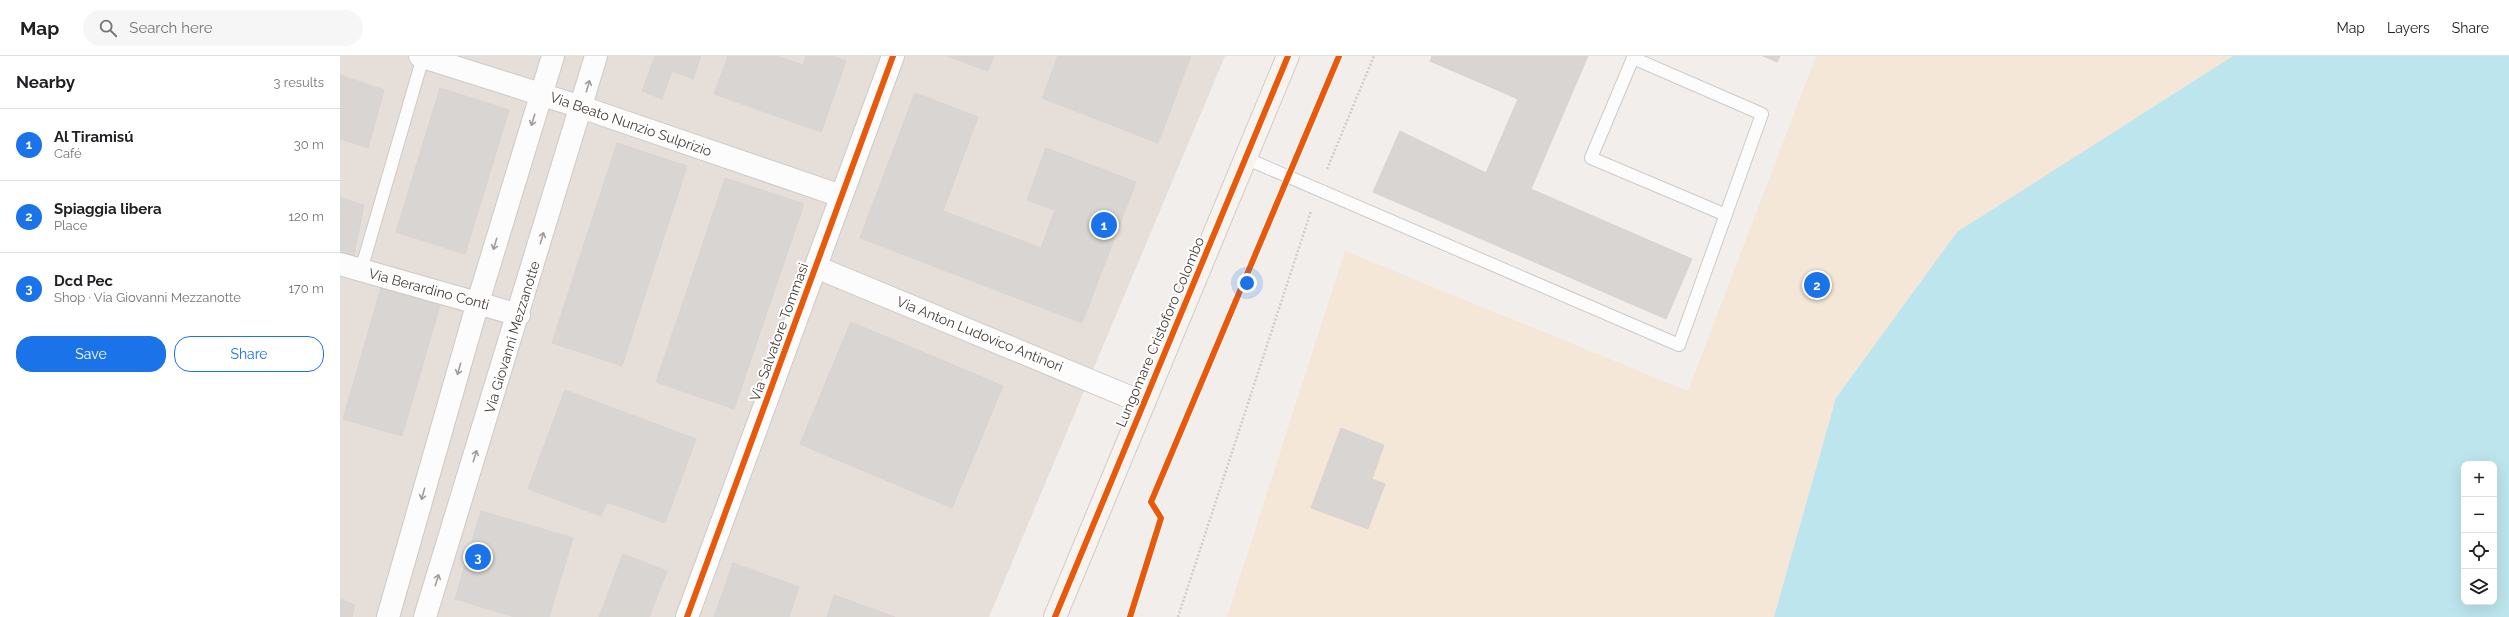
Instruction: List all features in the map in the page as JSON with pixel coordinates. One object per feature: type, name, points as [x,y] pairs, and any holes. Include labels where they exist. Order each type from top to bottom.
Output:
[{"type":"street","name":"Via Beato Nunzio Sulprizio","points":[[421,56],[581,107],[841,196]]},
{"type":"street","points":[[388,617],[478,302],[553,56]]},
{"type":"street","name":"Via Giovanni Mezzanotte","points":[[425,617],[519,315],[596,56]]},
{"type":"street","name":"Via Salvatore Tommasi","points":[[687,617],[893,56]]},
{"type":"street","name":"Lungomare Cristoforo Colombo","points":[[1055,617],[1288,56]]},
{"type":"street","name":"Via Berardino Conti","points":[[340,264],[478,302],[519,315]]},
{"type":"street","name":"Via Anton Ludovico Antinori","points":[[816,267],[1144,402]]},
{"type":"lane","points":[[361,270],[421,56]]},
{"type":"lane","points":[[1245,158],[1679,345],[1726,215],[1762,114],[1633,58],[1591,158],[1726,215]]},
{"type":"path","points":[[1178,617],[1318,190],[1374,56]]},
{"type":"shaded area","points":[[340,56],[1225,56],[989,617],[340,617]]},
{"type":"sand","points":[[1816,56],[2233,56],[1957,232],[1836,398],[1774,617],[1227,617],[1345,251],[1688,391]]},
{"type":"water","points":[[2233,56],[2509,56],[2509,617],[1774,617],[1836,398],[1957,232]]},
{"type":"building","points":[[655,56],[701,56],[693,79],[672,71],[662,99],[642,91]]},
{"type":"building","points":[[728,56],[777,56],[803,65],[806,56],[833,56],[846,61],[821,132],[714,94]]},
{"type":"building","points":[[947,56],[994,56],[988,71]]},
{"type":"building","points":[[1058,56],[1191,56],[1158,143],[1042,98]]},
{"type":"building","points":[[1432,56],[1588,56],[1531,189],[1692,259],[1666,319],[1373,192],[1400,131],[1486,173],[1518,99],[1430,61]]},
{"type":"building","points":[[1763,56],[1780,56],[1777,62]]},
{"type":"building","points":[[340,75],[384,90],[368,148],[340,139]]},
{"type":"building","points":[[440,88],[509,110],[465,254],[396,232]]},
{"type":"building","points":[[915,93],[978,117],[943,211],[1041,248],[1055,210],[1027,200],[1046,148],[1136,182],[1082,323],[860,238]]},
{"type":"building","points":[[617,143],[687,166],[622,366],[552,343]]},
{"type":"building","points":[[725,178],[804,204],[734,409],[656,382]]},
{"type":"building","points":[[340,197],[364,205],[354,256],[340,252]]},
{"type":"building","points":[[381,288],[440,305],[402,436],[343,419]]},
{"type":"building","points":[[851,322],[1003,386],[952,508],[800,444]]},
{"type":"building","points":[[565,390],[696,439],[665,523],[607,502],[601,516],[528,489]]},
{"type":"building","points":[[1341,428],[1384,445],[1372,479],[1385,484],[1368,529],[1311,508]]},
{"type":"building","points":[[481,511],[573,538],[549,617],[515,617],[455,599]]},
{"type":"building","points":[[623,554],[667,571],[649,617],[599,617]]},
{"type":"building","points":[[733,563],[799,587],[789,617],[714,617]]},
{"type":"building","points":[[834,595],[895,617],[827,617]]},
{"type":"building","points":[[340,599],[355,605],[352,617],[340,617]]},
{"type":"cycle path","points":[[687,617],[893,56]]},
{"type":"cycle path","points":[[1055,617],[1288,56]]},
{"type":"cycle path","points":[[1130,617],[1161,518],[1151,502],[1339,56]]},
{"type":"place","name":"Al Tiramisú","points":[[1104,225]]},
{"type":"place","name":"Spiaggia libera","points":[[1817,285]]},
{"type":"place","name":"Dcd Pec","points":[[478,557]]}]
